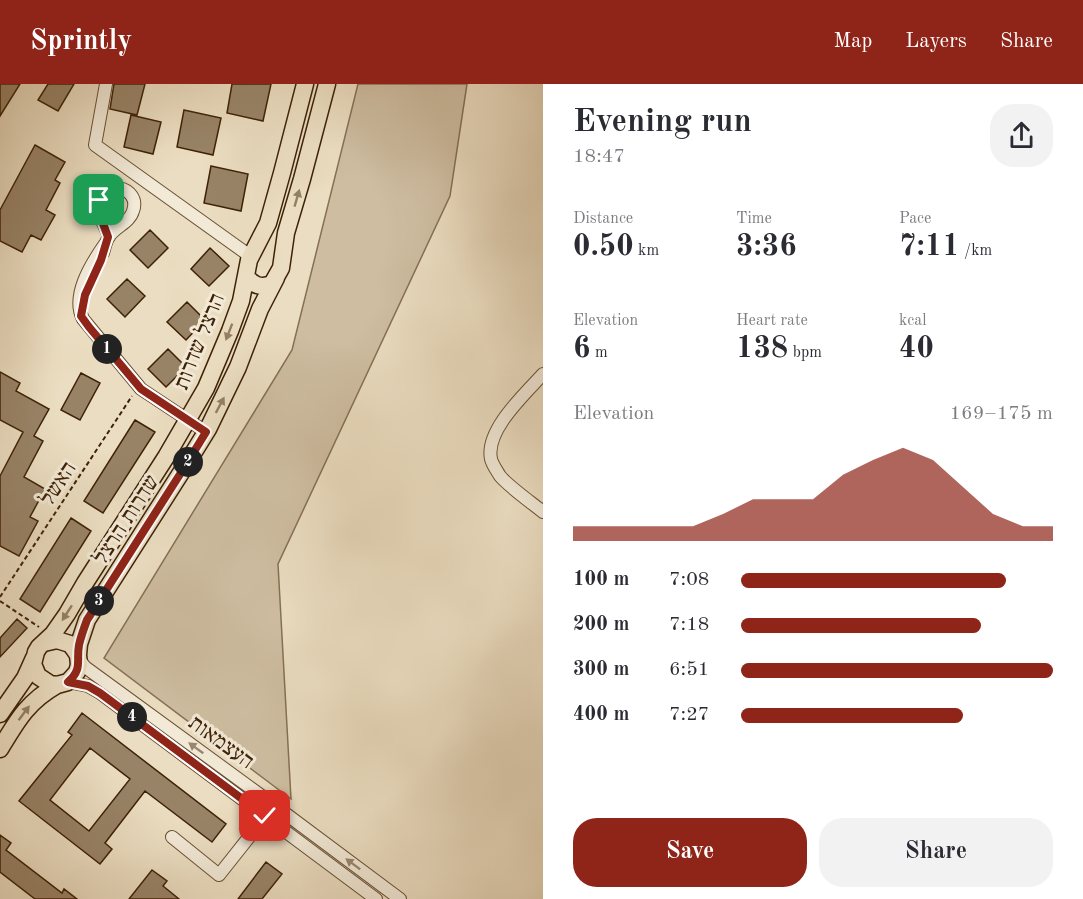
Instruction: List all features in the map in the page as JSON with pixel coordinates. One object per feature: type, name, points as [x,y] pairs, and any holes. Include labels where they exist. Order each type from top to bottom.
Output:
[{"type":"main road","points":[[305,84],[268,223],[246,270],[250,283],[256,285],[272,284],[281,268],[286,233],[327,84]]},
{"type":"main road","points":[[253,251],[263,242],[276,244],[283,254]]},
{"type":"main road","name":"הרצל שדרות","points":[[188,421],[219,359],[241,301],[246,276]]},
{"type":"main road","name":"שדרות הרצל","points":[[78,657],[79,644],[87,620],[206,432],[229,387],[263,302],[276,278]]},
{"type":"main road","name":"שדרות הרצל","points":[[0,714],[25,678],[43,645],[72,607],[188,421]]},
{"type":"main road","points":[[0,749],[16,723],[41,693],[62,683],[77,672],[78,657],[70,644],[50,640],[43,645],[33,664],[38,676],[50,684],[62,683]]},
{"type":"street","points":[[106,84],[95,144],[253,251]]},
{"type":"street","points":[[107,241],[84,300],[81,316],[138,386],[155,400],[206,432]]},
{"type":"street","points":[[543,374],[504,418],[495,432],[491,460],[501,477],[543,512]]},
{"type":"street","name":"העצמאות","points":[[78,657],[85,667],[400,899]]},
{"type":"street","name":"העצמאות","points":[[62,683],[88,686],[100,693],[375,899]]},
{"type":"street","points":[[172,837],[219,875],[265,816]]},
{"type":"path","name":"האשל","points":[[43,645],[0,599],[138,386]]},
{"type":"shaded area","points":[[358,84],[467,84],[450,196],[278,564],[291,799],[104,658],[292,350]]},
{"type":"building","points":[[0,84],[20,84],[0,116]]},
{"type":"building","points":[[48,84],[74,84],[58,111],[38,100]]},
{"type":"building","points":[[114,84],[145,84],[137,115],[110,109]]},
{"type":"building","points":[[232,84],[271,84],[263,121],[227,113]]},
{"type":"building","points":[[184,110],[221,118],[213,155],[177,147]]},
{"type":"building","points":[[131,115],[161,122],[153,154],[124,147]]},
{"type":"building","points":[[35,145],[65,162],[55,180],[60,183],[46,210],[55,215],[41,240],[31,235],[22,252],[0,241],[0,210]]},
{"type":"building","points":[[211,166],[248,174],[241,211],[204,203]]},
{"type":"building","points":[[150,230],[168,248],[148,268],[130,250]]},
{"type":"building","points":[[210,248],[229,266],[209,286],[191,269]]},
{"type":"building","points":[[127,279],[145,296],[125,317],[107,299]]},
{"type":"building","points":[[187,302],[205,320],[186,340],[167,322]]},
{"type":"building","points":[[168,349],[186,367],[166,387],[148,369]]},
{"type":"building","points":[[0,372],[20,383],[16,391],[49,409],[34,436],[43,441],[24,477],[45,489],[30,517],[38,521],[19,556],[0,546],[0,476],[23,432],[0,420]]},
{"type":"building","points":[[81,373],[100,383],[80,420],[61,410]]},
{"type":"building","points":[[135,420],[155,432],[103,513],[84,501]]},
{"type":"building","points":[[71,518],[91,531],[40,612],[20,599]]},
{"type":"building","points":[[17,619],[27,628],[0,657],[0,638]]},
{"type":"building","points":[[82,713],[226,824],[212,842],[145,791],[105,843],[112,849],[100,864],[19,801],[72,735],[68,732]],"holes":[[[90,748],[130,779],[89,831],[50,800]]]},
{"type":"building","points":[[0,835],[11,843],[6,850],[62,893],[64,889],[77,899],[35,899],[0,872]]},
{"type":"building","points":[[266,862],[282,874],[262,899],[238,899]]},
{"type":"building","points":[[152,870],[167,881],[163,886],[179,899],[129,899]]},
{"type":"route","points":[[99,200],[98,210],[108,237],[101,260],[85,295],[81,316],[141,389],[206,432],[87,620],[79,644],[77,672],[68,682],[88,686],[100,693],[265,816]]}]
